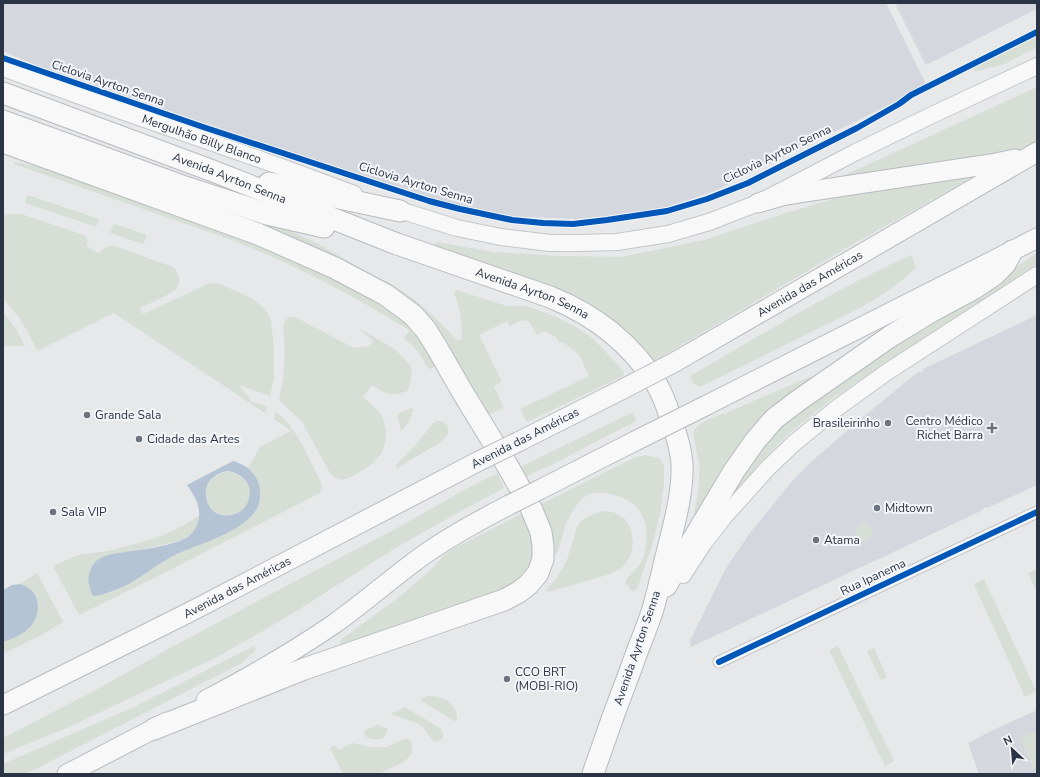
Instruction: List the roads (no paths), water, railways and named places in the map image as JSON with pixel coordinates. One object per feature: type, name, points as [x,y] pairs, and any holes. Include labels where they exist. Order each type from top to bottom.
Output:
[{"type":"highway","name":"Avenida Ayrton Senna","points":[[3,93],[213,171],[397,244],[550,296],[569,304],[604,326],[622,342],[639,361],[656,384],[666,404],[677,438],[682,463],[681,483],[678,508],[652,611],[605,737],[593,774]]},
{"type":"highway","points":[[3,122],[165,181],[267,214],[397,244]]},
{"type":"highway","points":[[3,142],[258,234],[335,268],[386,295],[413,315],[426,330],[521,489],[541,532],[543,560],[538,573],[519,592],[504,600],[304,669],[154,728]]},
{"type":"highway","points":[[758,203],[782,196],[805,192],[991,164],[1037,152]]},
{"type":"highway","name":"Avenida das Américas","points":[[3,705],[188,613],[479,461],[675,362],[1037,152]]},
{"type":"highway","points":[[213,171],[400,211]]},
{"type":"highway","points":[[67,774],[232,686],[292,651],[354,610],[404,570],[464,529],[1037,238]]},
{"type":"highway","points":[[652,611],[734,471],[755,441],[774,419],[891,336],[932,310],[972,289],[994,275],[1005,264],[1012,251]]},
{"type":"main road","points":[[400,211],[457,228],[501,237],[550,243],[617,242],[668,234],[709,222],[758,203],[856,152],[1037,66]]},
{"type":"main road","name":"Mergulhão Billy Blanco","points":[[3,68],[279,166],[400,211]]},
{"type":"main road","points":[[652,611],[682,576],[724,518],[756,480],[793,444],[837,408],[887,372],[1037,275]]},
{"type":"street","name":"Rua Ipanema","points":[[719,662],[1037,512]]},
{"type":"water","points":[[233,461],[245,466],[254,474],[259,486],[260,494],[258,506],[254,513],[246,521],[226,534],[171,557],[125,586],[107,593],[93,596],[89,587],[89,576],[93,565],[98,560],[113,554],[167,545],[183,540],[191,534],[198,522],[199,512],[193,493],[187,485]],"holes":[[[228,471],[242,477],[248,484],[250,494],[249,499],[246,506],[240,512],[224,516],[216,513],[210,507],[206,498],[206,490],[210,481],[217,475]]]},
{"type":"water","points":[[20,584],[30,589],[36,596],[38,611],[34,621],[22,634],[3,642],[3,590],[12,585]]},
{"type":"place","name":"Grande Sala","points":[[87,415]]},
{"type":"place","name":"Brasileirinho","points":[[888,423]]},
{"type":"place","name":"Centro Médico Richet Barra","points":[[992,428]]},
{"type":"place","name":"Cidade das Artes","points":[[139,439]]},
{"type":"place","name":"Midtown","points":[[877,508]]},
{"type":"place","name":"Sala VIP","points":[[53,512]]},
{"type":"place","name":"Atama","points":[[816,540]]},
{"type":"place","name":"CCO BRT (MOBI-RIO)","points":[[507,679]]}]
